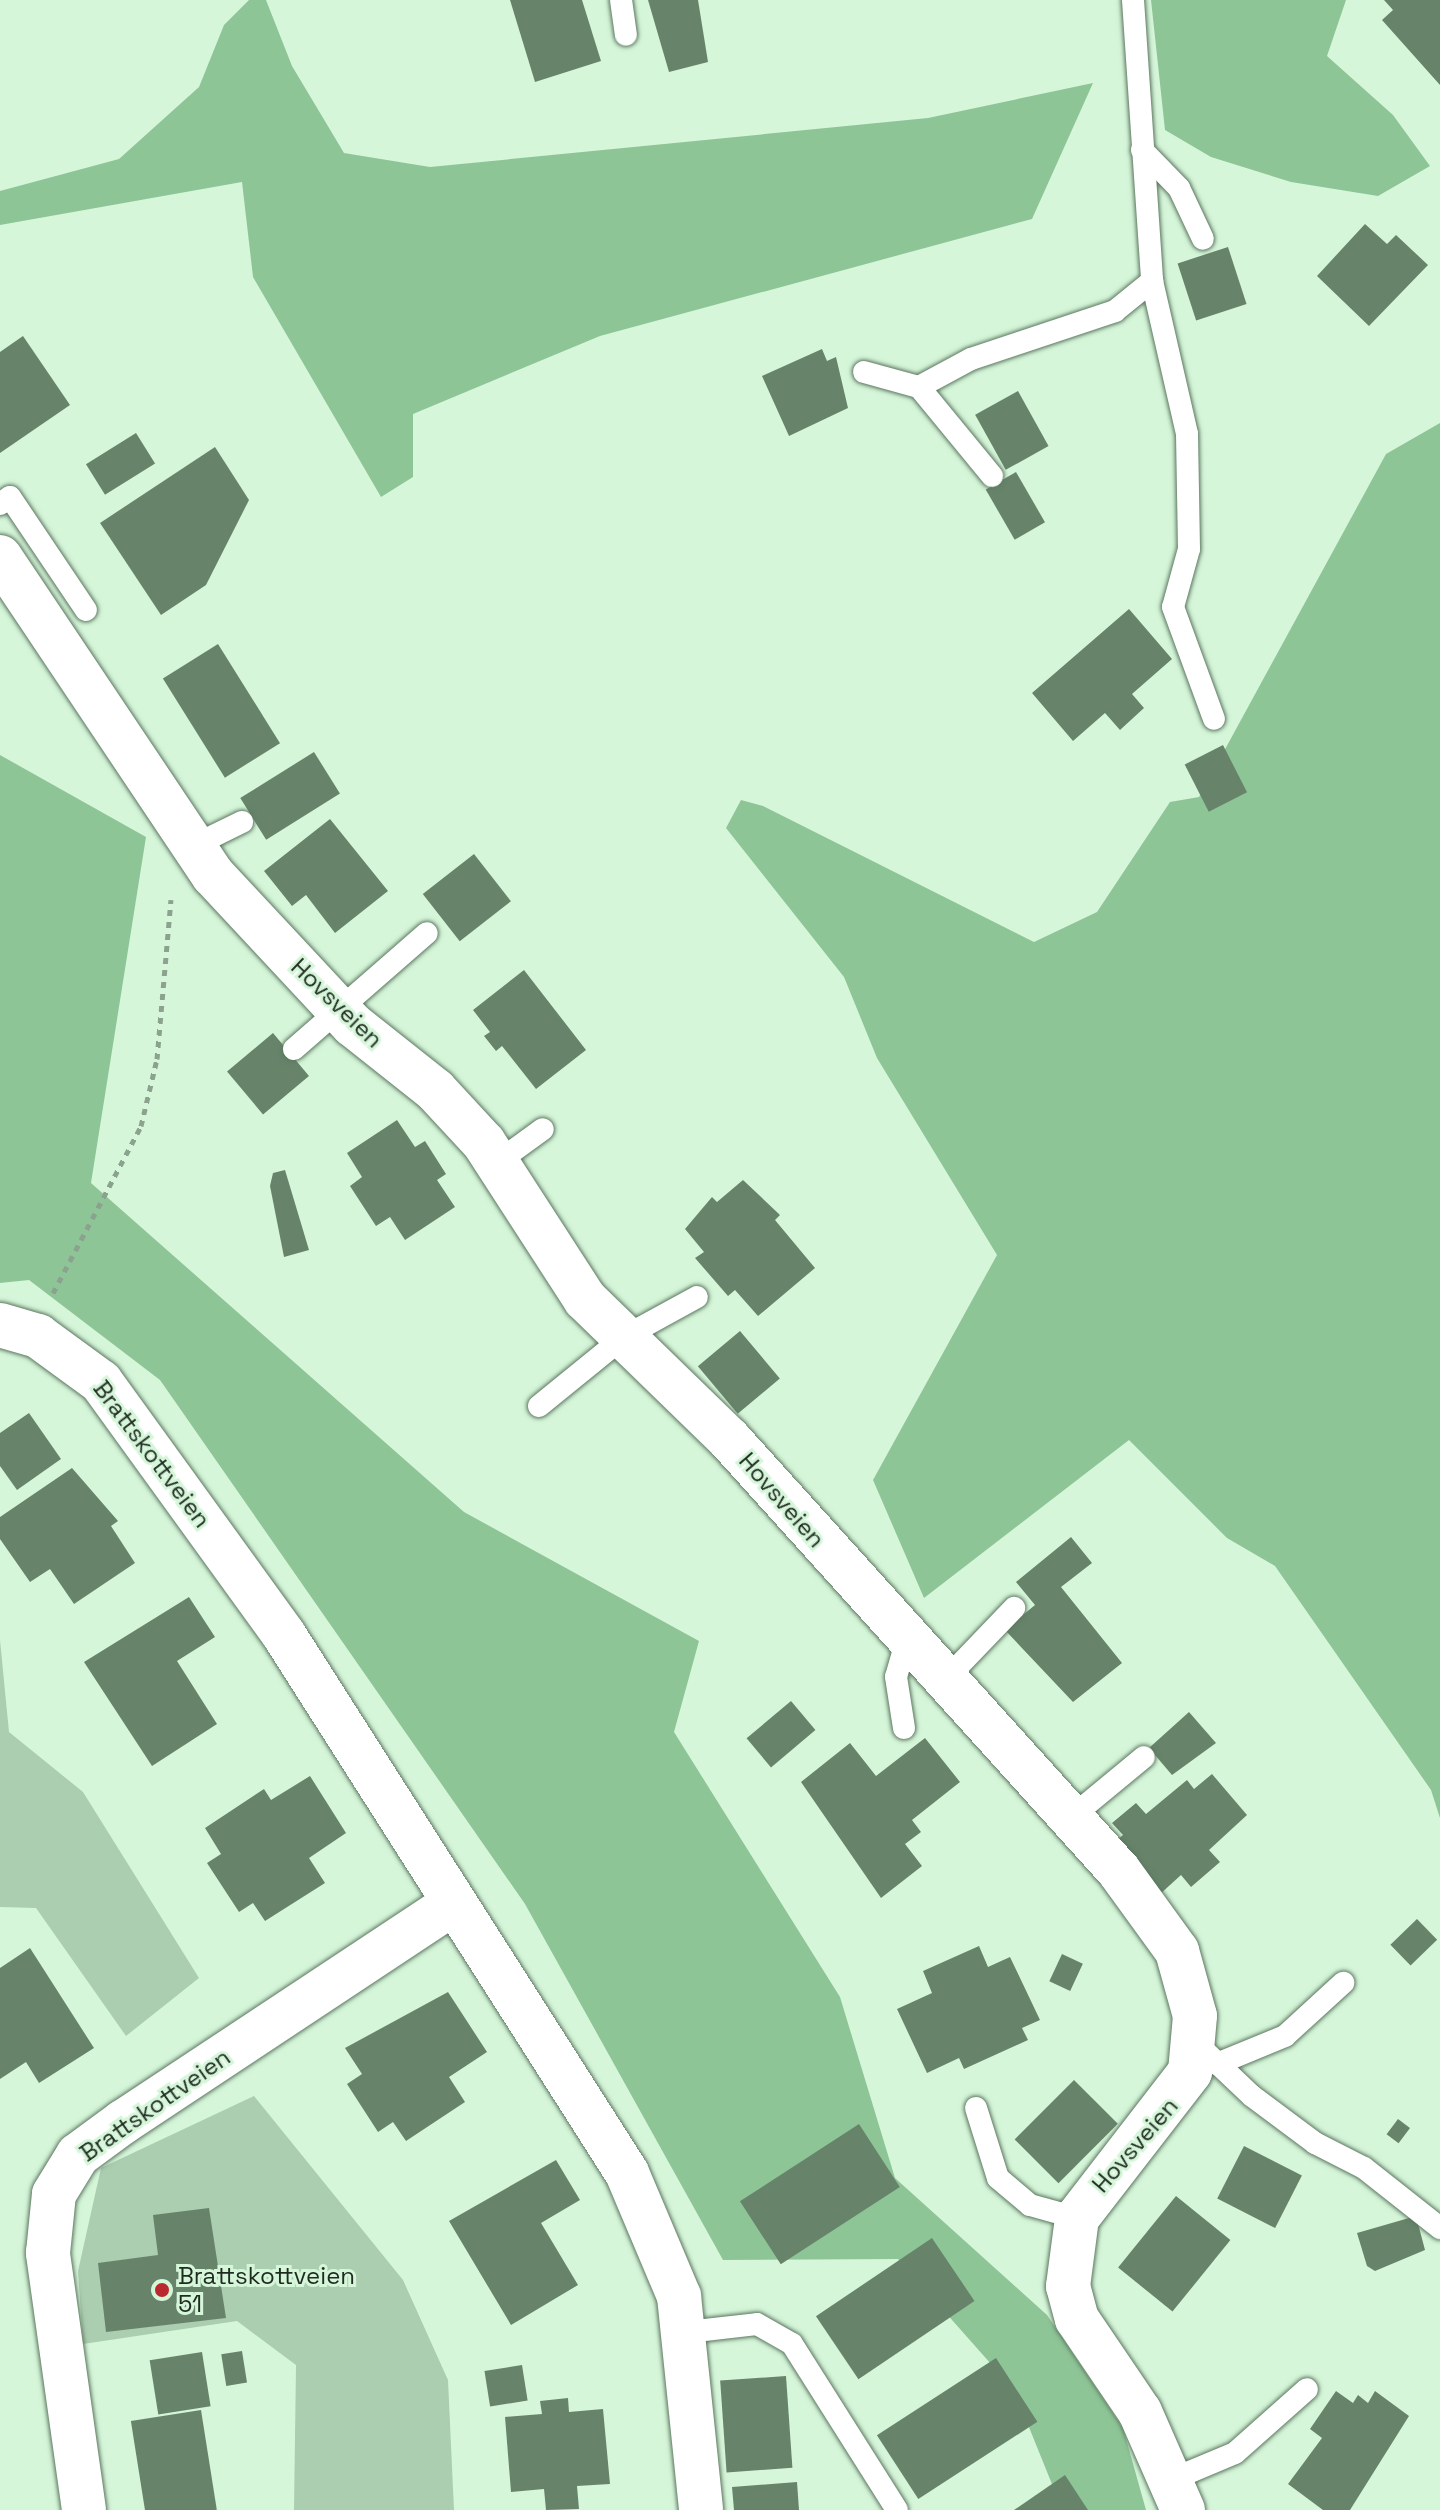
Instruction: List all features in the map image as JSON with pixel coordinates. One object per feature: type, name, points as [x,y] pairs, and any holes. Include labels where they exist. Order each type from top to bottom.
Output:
[{"type":"street","name":"Hovsveien","points":[[0,557],[181,833],[335,1006],[435,1090],[499,1161],[585,1299],[729,1439],[906,1642],[945,1680],[1119,1871],[1177,1951],[1206,2053],[1180,2094],[1077,2218],[1068,2253],[1077,2319],[1140,2412],[1178,2494]]},
{"type":"street","name":"Brattskottveien","points":[[19,1330],[101,1382],[284,1635],[627,2173],[679,2296],[687,2332],[701,2510]]},
{"type":"street","name":"Brattskottveien","points":[[84,2510],[48,2253],[54,2194],[78,2155],[123,2122],[454,1903]]},
{"type":"lane","points":[[621,0],[626,35]]},
{"type":"lane","points":[[1133,0],[1152,281],[1187,434],[1189,549],[1173,607],[1214,719]]},
{"type":"lane","points":[[1142,150],[1179,188],[1203,239]]},
{"type":"lane","points":[[919,387],[971,359],[1115,311],[1152,281]]},
{"type":"lane","points":[[864,372],[919,387],[992,476]]},
{"type":"lane","points":[[0,504],[10,497],[86,610]]},
{"type":"lane","points":[[181,833],[242,822]]},
{"type":"lane","points":[[294,1049],[335,1006],[427,933]]},
{"type":"lane","points":[[499,1161],[543,1129]]},
{"type":"lane","points":[[539,1406],[624,1337],[697,1297]]},
{"type":"lane","points":[[945,1680],[1014,1608]]},
{"type":"lane","points":[[904,1728],[896,1677],[906,1642]]},
{"type":"lane","points":[[1069,1819],[1144,1757]]},
{"type":"lane","points":[[1206,2053],[1285,2036],[1343,1983]]},
{"type":"lane","points":[[1206,2053],[1315,2143],[1364,2168],[1440,2228]]},
{"type":"lane","points":[[976,2108],[998,2178],[1030,2205],[1077,2218]]},
{"type":"lane","points":[[687,2332],[757,2324],[792,2344],[897,2510]]},
{"type":"lane","points":[[1178,2494],[1235,2453],[1307,2389]]},
{"type":"path","points":[[19,1330],[141,1126],[157,1059],[172,886],[181,833]]},
{"type":"green space","points":[[249,0],[266,0],[292,66],[344,153],[430,167],[928,118],[1093,83],[1032,219],[600,336],[413,414],[413,477],[381,497],[253,277],[242,182],[0,225],[0,191],[119,159],[199,87],[224,25]]},
{"type":"green space","points":[[1151,0],[1346,0],[1327,56],[1393,115],[1430,166],[1378,196],[1291,182],[1211,157],[1165,130]]},
{"type":"green space","points":[[1440,423],[1440,1818],[1431,1790],[1275,1566],[1227,1538],[1129,1440],[924,1598],[873,1480],[997,1255],[877,1058],[844,977],[726,828],[741,800],[763,806],[1034,942],[1097,912],[1170,802],[1199,797],[1386,454]]},
{"type":"green space","points":[[0,755],[146,837],[91,1183],[464,1512],[699,1641],[674,1732],[840,1997],[895,2178],[1047,2315],[1123,2428],[1146,2510],[1035,2510],[1060,2504],[1014,2390],[898,2259],[723,2260],[525,1904],[160,1380],[29,1280],[0,1283]]},
{"type":"green space","points":[[0,1640],[9,1732],[83,1792],[199,1978],[126,2036],[36,1908],[0,1907]]},
{"type":"green space","points":[[254,2096],[403,2280],[448,2380],[454,2510],[294,2510],[296,2365],[237,2321],[83,2344],[78,2271],[101,2168]]},
{"type":"building","points":[[510,0],[582,0],[601,61],[535,82]]},
{"type":"building","points":[[648,0],[698,0],[708,62],[669,72]]},
{"type":"building","points":[[1384,0],[1440,0],[1440,85],[1382,20],[1393,10]]},
{"type":"building","points":[[1365,224],[1387,244],[1396,235],[1428,265],[1369,326],[1317,276]]},
{"type":"building","points":[[1228,247],[1247,304],[1196,320],[1178,263]]},
{"type":"building","points":[[23,336],[70,405],[0,453],[0,352]]},
{"type":"building","points":[[822,349],[827,361],[836,357],[848,408],[789,436],[762,376]]},
{"type":"building","points":[[1018,391],[1049,446],[1006,470],[975,415]]},
{"type":"building","points":[[136,433],[155,464],[105,495],[86,464]]},
{"type":"building","points":[[215,447],[249,500],[206,585],[161,615],[100,523]]},
{"type":"building","points":[[1016,472],[1045,522],[1015,540],[986,490]]},
{"type":"building","points":[[1129,609],[1172,659],[1132,694],[1144,708],[1120,730],[1105,713],[1073,741],[1032,693]]},
{"type":"building","points":[[218,644],[280,743],[225,778],[163,678]]},
{"type":"building","points":[[1223,745],[1247,792],[1209,812],[1185,765]]},
{"type":"building","points":[[314,752],[340,794],[266,840],[240,798]]},
{"type":"building","points":[[330,819],[388,891],[335,933],[306,895],[292,906],[264,871]]},
{"type":"building","points":[[474,854],[511,901],[460,941],[423,894]]},
{"type":"building","points":[[524,970],[586,1050],[536,1089],[502,1046],[496,1051],[484,1036],[490,1032],[473,1010]]},
{"type":"building","points":[[273,1033],[309,1076],[263,1114],[227,1072]]},
{"type":"building","points":[[397,1120],[415,1147],[425,1141],[446,1174],[437,1180],[455,1207],[405,1240],[390,1217],[376,1226],[350,1186],[362,1177],[347,1153]]},
{"type":"building","points":[[285,1170],[309,1250],[284,1257],[270,1186],[273,1173]]},
{"type":"building","points":[[743,1180],[780,1215],[775,1220],[815,1268],[758,1316],[735,1290],[728,1296],[695,1258],[704,1252],[685,1229],[712,1197],[717,1202]]},
{"type":"building","points":[[740,1331],[780,1378],[738,1414],[698,1366]]},
{"type":"building","points":[[29,1413],[61,1459],[17,1490],[0,1466],[0,1433]]},
{"type":"building","points":[[72,1468],[118,1521],[111,1526],[135,1563],[74,1604],[50,1569],[30,1582],[0,1539],[0,1517]]},
{"type":"building","points":[[1071,1537],[1092,1563],[1061,1587],[1122,1663],[1073,1702],[1005,1630],[1035,1605],[1016,1582]]},
{"type":"building","points":[[189,1597],[215,1637],[177,1661],[217,1724],[152,1766],[84,1662]]},
{"type":"building","points":[[791,1701],[815,1730],[771,1767],[747,1738]]},
{"type":"building","points":[[1189,1712],[1216,1743],[1172,1775],[1149,1748]]},
{"type":"building","points":[[925,1738],[960,1782],[912,1820],[921,1832],[905,1844],[922,1866],[881,1898],[801,1782],[850,1743],[876,1776]]},
{"type":"building","points":[[1212,1774],[1247,1815],[1209,1850],[1220,1862],[1191,1887],[1181,1875],[1159,1895],[1115,1842],[1123,1835],[1112,1823],[1136,1803],[1146,1814],[1187,1780],[1194,1789]]},
{"type":"building","points":[[310,1776],[346,1833],[309,1858],[325,1883],[265,1921],[253,1903],[239,1912],[207,1863],[221,1854],[205,1828],[264,1789],[271,1800]]},
{"type":"building","points":[[1417,1919],[1437,1940],[1411,1966],[1390,1945]]},
{"type":"building","points":[[979,1946],[988,1967],[1010,1957],[1040,2020],[1022,2028],[1028,2040],[964,2069],[959,2058],[927,2073],[897,2009],[932,1993],[923,1971]]},
{"type":"building","points":[[30,1948],[94,2048],[39,2083],[26,2062],[0,2079],[0,1968]]},
{"type":"building","points":[[1062,1954],[1083,1964],[1070,1991],[1049,1981]]},
{"type":"building","points":[[448,1992],[487,2052],[449,2077],[465,2102],[406,2141],[393,2122],[378,2132],[347,2084],[362,2074],[345,2048]]},
{"type":"building","points":[[1074,2080],[1118,2124],[1058,2183],[1015,2139]]},
{"type":"building","points":[[1398,2119],[1410,2128],[1399,2143],[1387,2134]]},
{"type":"building","points":[[859,2124],[900,2187],[781,2264],[740,2201]]},
{"type":"building","points":[[1244,2146],[1302,2176],[1275,2228],[1217,2199]]},
{"type":"building","points":[[556,2160],[580,2200],[541,2223],[578,2285],[511,2325],[449,2221]]},
{"type":"building","points":[[1176,2196],[1230,2240],[1173,2312],[1118,2267]]},
{"type":"building","name":"Brattskottveien 51","points":[[209,2208],[226,2318],[106,2332],[98,2263],[158,2255],[153,2215]]},
{"type":"building","points":[[1416,2216],[1425,2250],[1375,2271],[1367,2266],[1357,2233]]},
{"type":"building","points":[[932,2238],[974,2301],[858,2379],[816,2316]]},
{"type":"building","points":[[242,2351],[247,2383],[226,2386],[221,2354]]},
{"type":"building","points":[[202,2352],[211,2406],[158,2415],[150,2360]]},
{"type":"building","points":[[996,2358],[1037,2422],[918,2499],[877,2435]]},
{"type":"building","points":[[522,2365],[528,2401],[490,2407],[484,2371]]},
{"type":"building","points":[[786,2376],[792,2468],[727,2472],[720,2381]]},
{"type":"building","points":[[1336,2391],[1353,2403],[1358,2395],[1368,2403],[1375,2391],[1409,2416],[1350,2510],[1323,2510],[1288,2484],[1322,2438],[1310,2429]]},
{"type":"building","points":[[568,2398],[569,2412],[603,2409],[610,2484],[577,2486],[579,2509],[546,2510],[544,2489],[511,2492],[505,2417],[542,2414],[540,2401]]},
{"type":"building","points":[[201,2410],[217,2510],[145,2510],[131,2421]]},
{"type":"building","points":[[1065,2475],[1088,2510],[1014,2510]]},
{"type":"building","points":[[797,2482],[799,2510],[734,2510],[732,2487]]},
{"type":"place","name":"Brattskottveien 51","points":[[162,2290]]}]
